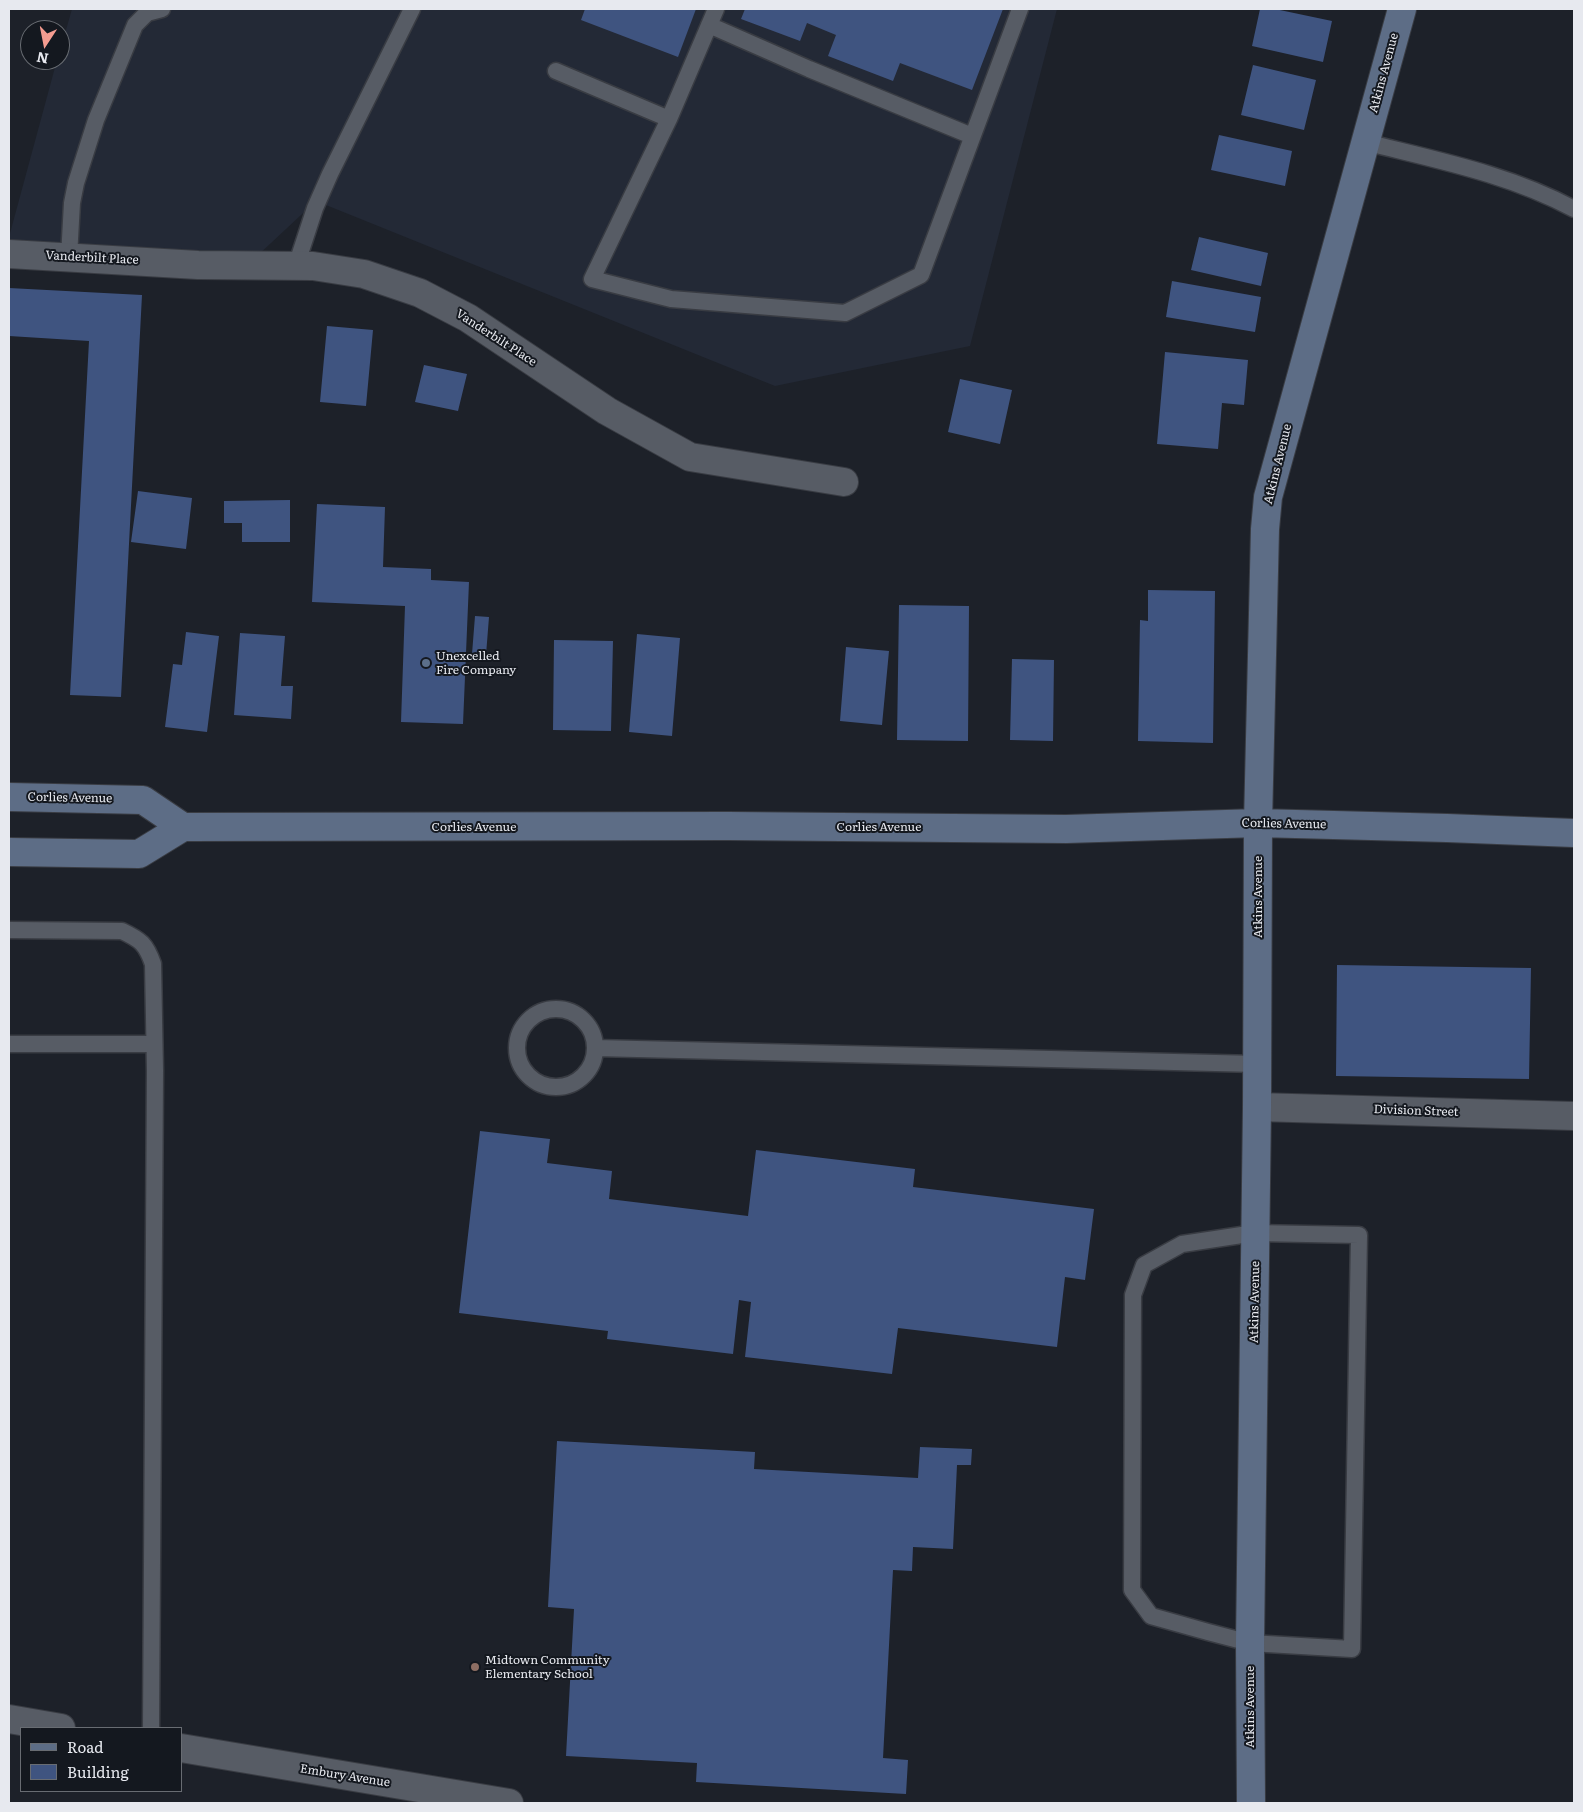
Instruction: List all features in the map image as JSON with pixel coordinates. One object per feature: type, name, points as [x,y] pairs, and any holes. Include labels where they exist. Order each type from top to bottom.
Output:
[{"type":"street","name":"Atkins Avenue","points":[[1251,1803],[1250,1643],[1256,1233],[1258,823],[1265,529],[1268,498],[1402,9]]},
{"type":"street","name":"Vanderbilt Place","points":[[9,254],[198,265],[313,266],[364,274],[420,293],[468,318],[607,411],[690,457],[844,482]]},
{"type":"street","name":"Corlies Avenue","points":[[9,797],[144,800],[183,827],[728,826],[1066,829],[1258,823],[1574,833]]},
{"type":"street","points":[[9,852],[139,854],[183,827]]},
{"type":"street","name":"Division Street","points":[[1257,1107],[1574,1116]]},
{"type":"street","points":[[9,1720],[54,1727]]},
{"type":"street","name":"Embury Avenue","points":[[182,1748],[509,1803]]},
{"type":"lane","points":[[69,257],[72,203],[96,120],[135,25],[147,13],[162,9]]},
{"type":"lane","points":[[296,266],[315,208],[330,174],[412,9]]},
{"type":"lane","points":[[716,9],[669,119],[592,279],[671,299],[845,312],[922,275],[1020,9]]},
{"type":"lane","points":[[709,25],[972,136]]},
{"type":"lane","points":[[556,71],[669,119]]},
{"type":"lane","points":[[1365,142],[1493,175],[1532,189],[1574,209]]},
{"type":"lane","points":[[9,930],[122,931],[137,938],[148,948],[153,964],[155,1071],[151,1727]]},
{"type":"lane","points":[[551,1009],[568,1010],[584,1019],[593,1034],[596,1048],[583,1076],[571,1085],[553,1086],[537,1083],[526,1075],[519,1059],[516,1041],[532,1015],[551,1009]]},
{"type":"lane","points":[[9,1044],[154,1044]]},
{"type":"lane","points":[[596,1048],[1257,1064]]},
{"type":"lane","points":[[1256,1233],[1359,1235],[1352,1649],[1250,1643],[1151,1616],[1132,1590],[1133,1295],[1144,1265],[1182,1244],[1256,1233]]},
{"type":"shaded area","points":[[72,9],[1057,9],[970,346],[775,386],[316,201],[256,257],[9,243],[9,237],[54,70],[70,70],[69,20]]},
{"type":"building","points":[[585,9],[696,9],[678,57],[581,20]]},
{"type":"building","points":[[745,9],[1003,9],[972,90],[900,63],[893,81],[828,56],[836,35],[807,23],[800,41],[741,19]]},
{"type":"building","points":[[1260,9],[1275,9],[1332,21],[1323,62],[1252,46]]},
{"type":"building","points":[[1253,65],[1316,80],[1304,130],[1241,115]]},
{"type":"building","points":[[1219,135],[1292,151],[1285,186],[1211,170]]},
{"type":"building","points":[[1199,237],[1268,253],[1261,286],[1191,270]]},
{"type":"building","points":[[1172,281],[1261,297],[1255,332],[1166,317]]},
{"type":"building","points":[[9,288],[142,295],[121,697],[70,695],[89,341],[9,336]]},
{"type":"building","points":[[327,326],[373,330],[366,406],[320,402]]},
{"type":"building","points":[[1165,352],[1248,360],[1244,405],[1222,403],[1218,449],[1157,444]]},
{"type":"building","points":[[424,365],[467,374],[458,411],[415,402]]},
{"type":"building","points":[[960,379],[1012,390],[1000,444],[948,432]]},
{"type":"building","points":[[138,491],[192,498],[186,549],[131,542]]},
{"type":"building","points":[[290,500],[290,542],[242,542],[242,523],[224,523],[224,501]]},
{"type":"building","points":[[317,504],[385,507],[383,567],[431,569],[431,580],[469,582],[463,724],[401,722],[405,606],[312,602]]},
{"type":"building","points":[[1148,590],[1215,591],[1213,743],[1138,741],[1140,620],[1148,621]]},
{"type":"building","points":[[899,605],[969,606],[968,741],[897,740]]},
{"type":"building","points":[[475,616],[489,617],[486,655],[472,654]]},
{"type":"building","points":[[186,632],[219,636],[207,732],[165,727],[173,664],[182,665]]},
{"type":"building","points":[[240,633],[285,636],[281,686],[293,686],[291,719],[234,715]]},
{"type":"building","points":[[637,634],[680,638],[672,736],[629,732]]},
{"type":"building","points":[[554,640],[613,641],[611,731],[553,730]]},
{"type":"building","points":[[846,647],[889,651],[882,725],[840,721]]},
{"type":"building","points":[[1012,659],[1054,660],[1053,741],[1010,740]]},
{"type":"building","points":[[1337,965],[1531,968],[1529,1079],[1336,1076]]},
{"type":"building","points":[[480,1131],[550,1139],[547,1163],[612,1171],[609,1199],[748,1216],[756,1150],[915,1169],[913,1187],[1094,1209],[1085,1280],[1065,1277],[1057,1347],[898,1328],[892,1374],[745,1357],[751,1302],[739,1300],[733,1354],[607,1339],[608,1331],[459,1313]]},
{"type":"building","points":[[557,1441],[755,1452],[754,1469],[918,1478],[920,1447],[972,1449],[971,1465],[957,1465],[953,1549],[913,1547],[912,1571],[893,1570],[883,1758],[908,1760],[906,1794],[696,1782],[697,1763],[566,1756],[574,1609],[548,1607]]},
{"type":"place","name":"Unexcelled Fire Company","points":[[426,663]]},
{"type":"place","name":"Midtown Community Elementary School","points":[[475,1667]]}]
